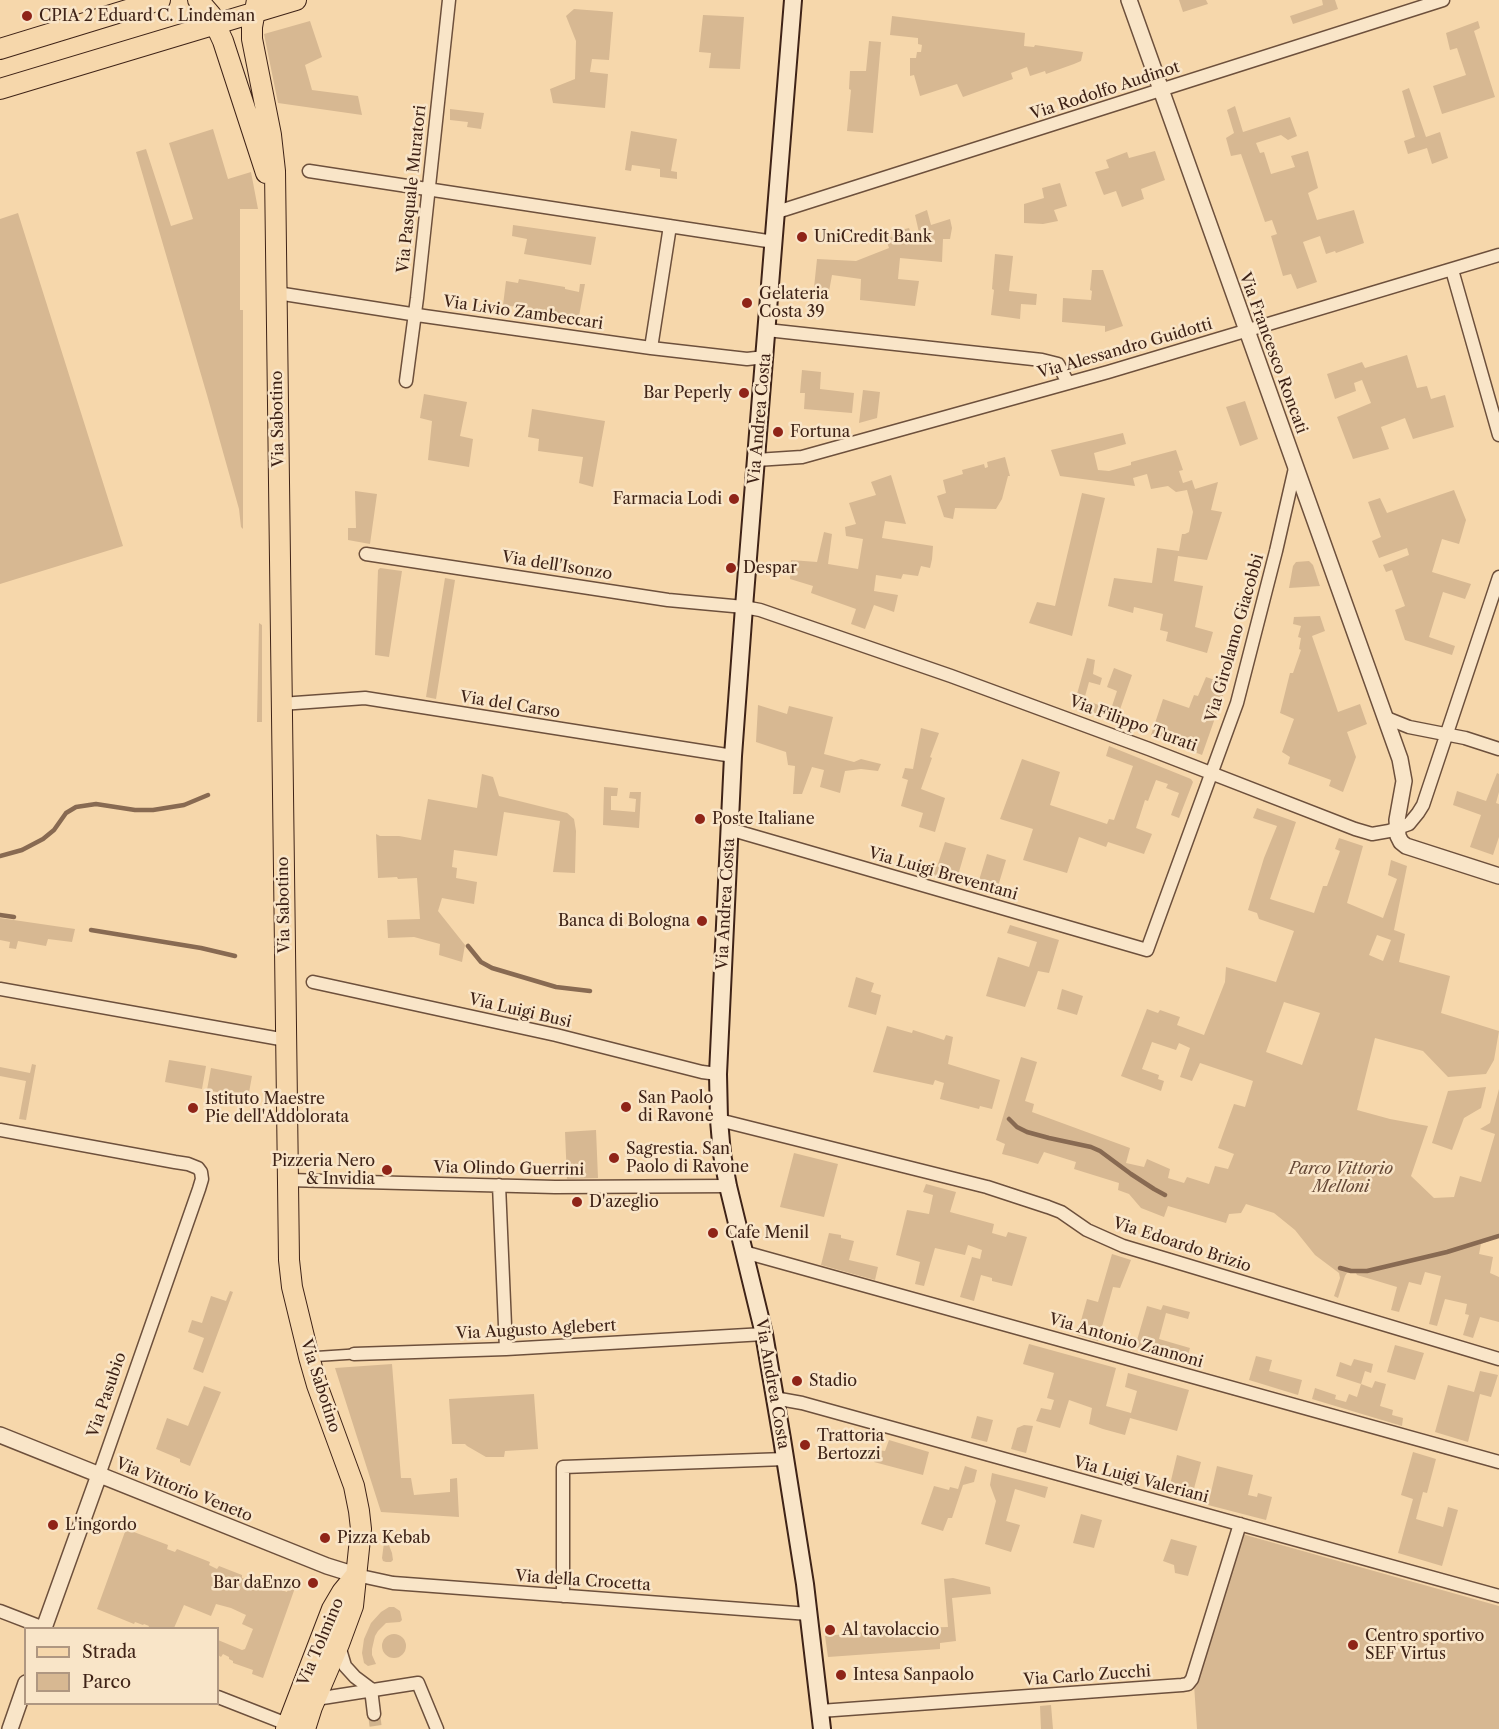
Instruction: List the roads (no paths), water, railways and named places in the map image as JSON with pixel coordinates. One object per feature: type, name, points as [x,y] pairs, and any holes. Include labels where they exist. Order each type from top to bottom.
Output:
[{"type":"main road","points":[[0,49],[128,5],[160,0]]},
{"type":"main road","name":"Via Sabotino","points":[[198,0],[216,24],[226,47],[257,141],[276,223]]},
{"type":"main road","points":[[0,89],[216,24],[256,6],[296,0]]},
{"type":"main road","name":"Via Andrea Costa","points":[[793,0],[733,756],[718,1074],[722,1154],[764,1334],[809,1614],[822,1729]]},
{"type":"main road","name":"Via Sabotino","points":[[256,6],[252,39],[274,152],[276,223],[288,1247],[290,1274],[309,1357],[357,1498],[361,1528],[356,1575]]},
{"type":"main road","name":"Via Tolmino","points":[[293,1727],[316,1699],[339,1644],[353,1606],[356,1575]]},
{"type":"main road","name":"Via Tolmino","points":[[293,1727],[332,1610],[342,1592],[356,1575]]},
{"type":"street","name":"Via Pasquale Muratori","points":[[406,381],[449,0]]},
{"type":"street","name":"Via Francesco Roncati","points":[[1129,0],[1402,770],[1403,794],[1397,829]]},
{"type":"street","name":"Via Rodolfo Audinot","points":[[777,212],[1443,0]]},
{"type":"street","points":[[309,171],[774,243]]},
{"type":"street","points":[[651,348],[670,226]]},
{"type":"street","name":"Via Alessandro Guidotti","points":[[756,460],[802,457],[1154,359],[1499,255]]},
{"type":"street","points":[[1452,270],[1498,429]]},
{"type":"street","name":"Via Livio Zambeccari","points":[[277,293],[414,315],[651,348],[747,359],[765,357]]},
{"type":"street","points":[[767,330],[1042,360],[1058,364],[1068,383]]},
{"type":"street","name":"Via Girolamo Giacobbi","points":[[1147,950],[1237,704],[1295,468]]},
{"type":"street","name":"Via dell'Isonzo","points":[[366,554],[668,600],[744,607]]},
{"type":"street","points":[[1499,577],[1494,609],[1446,734],[1423,804],[1413,820],[1397,829],[1401,842],[1406,846],[1499,876]]},
{"type":"street","name":"Via Filippo Turati","points":[[744,607],[760,610],[951,676],[1149,748],[1362,832],[1381,834],[1397,829]]},
{"type":"street","name":"Via del Carso","points":[[281,704],[365,698],[733,756]]},
{"type":"street","points":[[1384,717],[1409,727],[1465,738],[1499,748]]},
{"type":"street","name":"Via Luigi Breventani","points":[[729,829],[1147,950]]},
{"type":"street","name":"Via Luigi Busi","points":[[313,982],[556,1035],[702,1072],[718,1074]]},
{"type":"street","points":[[0,989],[286,1040]]},
{"type":"street","name":"Via Edoardo Brizio","points":[[719,1120],[987,1187],[1061,1212],[1087,1230],[1123,1246],[1499,1359]]},
{"type":"street","name":"Via Pasubio","points":[[0,1130],[188,1164],[198,1168],[202,1179],[45,1627]]},
{"type":"street","name":"Via Olindo Guerrini","points":[[288,1180],[555,1187],[728,1186]]},
{"type":"street","points":[[499,1185],[506,1349]]},
{"type":"street","name":"Via Antonio Zannoni","points":[[744,1252],[1499,1462]]},
{"type":"street","name":"Via Augusto Aglebert","points":[[309,1357],[506,1349],[764,1334]]},
{"type":"street","name":"Via Luigi Valeriani","points":[[774,1398],[802,1403],[1499,1596]]},
{"type":"street","name":"Via Vittorio Veneto","points":[[0,1435],[327,1566],[356,1575]]},
{"type":"street","points":[[563,1596],[563,1467],[785,1459]]},
{"type":"street","name":"Via Carlo Zucchi","points":[[820,1711],[1188,1684],[1192,1679],[1240,1524]]},
{"type":"street","name":"Via della Crocetta","points":[[356,1575],[393,1583],[809,1614]]},
{"type":"street","points":[[0,1611],[39,1627]]},
{"type":"street","points":[[339,1644],[345,1666],[371,1689],[374,1714]]},
{"type":"street","points":[[316,1699],[418,1683],[437,1729]]},
{"type":"street","points":[[10,1729],[24,1689]]},
{"type":"street","points":[[219,1697],[293,1727]]},
{"type":"waterway","points":[[0,856],[22,850],[43,839],[54,830],[66,813],[76,807],[96,804],[135,810],[153,810],[184,805],[208,795]]},
{"type":"waterway","points":[[0,915],[14,917]]},
{"type":"waterway","points":[[91,930],[201,948],[235,956]]},
{"type":"waterway","points":[[468,946],[481,962],[492,968],[556,987],[590,991]]},
{"type":"waterway","points":[[1009,1119],[1017,1127],[1027,1132],[1100,1151],[1165,1195]]},
{"type":"waterway","points":[[1340,1268],[1367,1271],[1447,1252],[1499,1236]]},
{"type":"tunnel","points":[[374,1714],[376,1729]]},
{"type":"place","name":"CPIA 2 Eduard C. Lindeman","points":[[27,16]]},
{"type":"place","name":"UniCredit Bank","points":[[802,237]]},
{"type":"place","name":"Gelateria Costa 39","points":[[747,303]]},
{"type":"place","name":"Bar Peperly","points":[[744,393]]},
{"type":"place","name":"Fortuna","points":[[778,432]]},
{"type":"place","name":"Farmacia Lodi","points":[[734,499]]},
{"type":"place","name":"Despar","points":[[731,568]]},
{"type":"place","name":"Poste Italiane","points":[[700,819]]},
{"type":"place","name":"Banca di Bologna","points":[[702,921]]},
{"type":"place","name":"San Paolo di Ravone","points":[[626,1107]]},
{"type":"place","name":"Istituto Maestre Pie dell'Addolorata","points":[[193,1108]]},
{"type":"place","name":"Sagrestia. San Paolo di Ravone","points":[[614,1158]]},
{"type":"place","name":"Pizzeria Nero & Invidia","points":[[387,1170]]},
{"type":"place","name":"D'azeglio","points":[[577,1202]]},
{"type":"place","name":"Cafe Menil","points":[[713,1233]]},
{"type":"place","name":"Stadio","points":[[797,1381]]},
{"type":"place","name":"Trattoria Bertozzi","points":[[805,1445]]},
{"type":"place","name":"L'ingordo","points":[[53,1525]]},
{"type":"place","name":"Pizza Kebab","points":[[325,1538]]},
{"type":"place","name":"Bar daEnzo","points":[[313,1583]]},
{"type":"place","name":"Al tavolaccio","points":[[830,1630]]},
{"type":"place","name":"Centro sportivo SEF Virtus","points":[[1353,1645]]},
{"type":"place","name":"Intesa Sanpaolo","points":[[841,1675]]},
{"type":"park label","name":"Parco Vittorio Melloni","points":[[1341,1178]]}]
